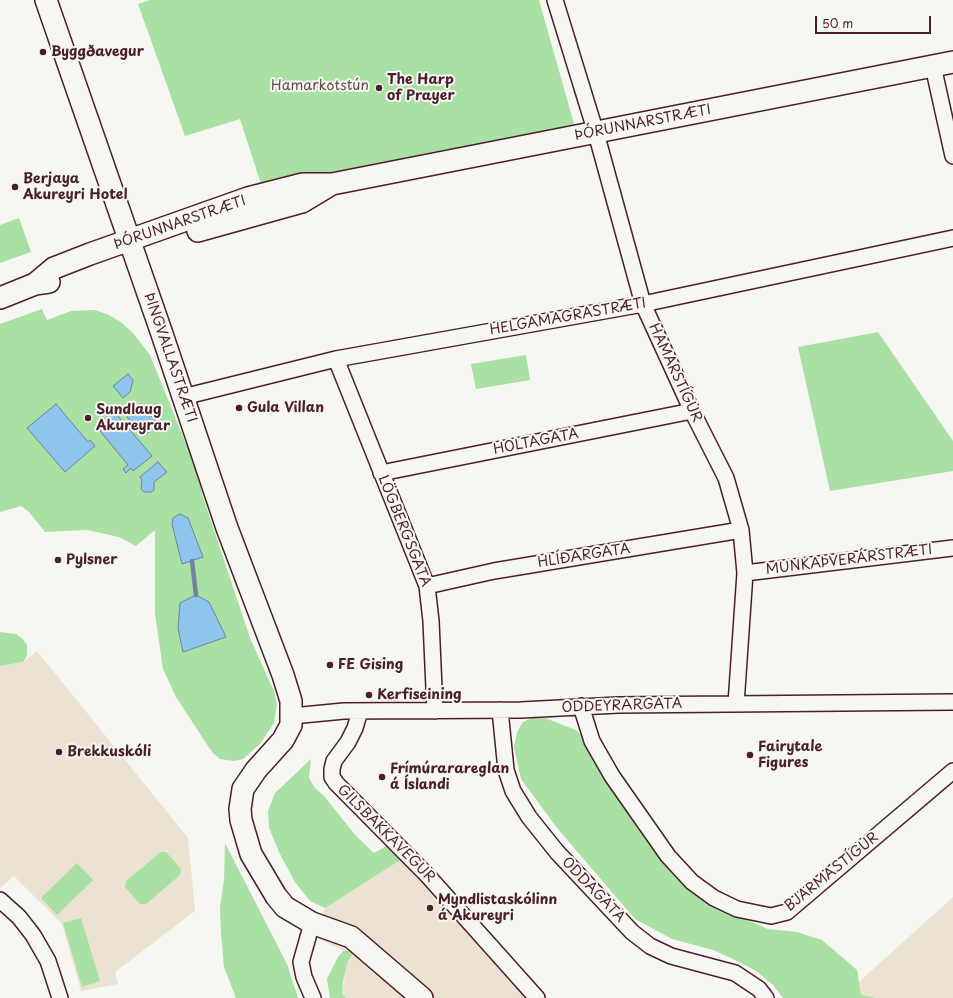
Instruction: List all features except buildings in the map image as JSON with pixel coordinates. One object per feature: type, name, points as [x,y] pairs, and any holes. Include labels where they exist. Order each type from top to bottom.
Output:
[{"type":"main road","name":"ÞINGVALLASTRÆTI","points":[[46,0],[184,397],[227,528],[283,675],[291,701],[292,716]]},
{"type":"main road","name":"ÞÓRUNNARSTRÆTI","points":[[0,298],[36,284],[65,280],[132,246],[302,202],[332,184],[953,62]]},
{"type":"main road","points":[[292,716],[291,725],[283,740],[256,770],[243,789],[240,809],[245,836],[251,854],[276,896],[285,907],[312,923],[352,936],[422,998]]},
{"type":"street","name":"HAMARSTÍGUR","points":[[555,0],[596,133],[643,304],[692,411],[726,478],[741,530],[745,573],[736,704]]},
{"type":"street","points":[[933,66],[953,156]]},
{"type":"street","name":"HELGAMAGRASTRÆTI","points":[[184,397],[336,359],[643,304],[953,238]]},
{"type":"street","name":"LÖGBERGSGATA","points":[[336,359],[380,473],[427,586],[431,621],[436,711]]},
{"type":"street","name":"HOLTAGATA","points":[[380,473],[692,411]]},
{"type":"street","name":"HLÍÐARGATA","points":[[427,586],[494,571],[741,530]]},
{"type":"street","name":"MUNKAÞVERÁRSTRÆTI","points":[[745,573],[953,548]]},
{"type":"street","name":"ODDEYRARGATA","points":[[292,716],[360,711],[500,710],[580,706],[953,702]]},
{"type":"street","name":"BJARMASTÍGUR","points":[[580,706],[592,741],[612,776],[664,851],[692,882],[714,898],[737,909],[771,916],[787,912],[953,771]]},
{"type":"street","name":"ODDAGATA","points":[[500,710],[506,770],[513,791],[529,817],[557,852],[632,932],[650,946],[672,956],[735,973],[759,989],[766,998]]},
{"type":"street","name":"GILSBAKKAVEGUR","points":[[360,711],[355,728],[348,742],[334,761],[332,777],[336,783],[428,876],[536,998]]},
{"type":"street","points":[[0,900],[19,917],[33,935],[48,961],[60,998]]},
{"type":"street","points":[[312,923],[301,962],[304,977],[313,998]]},
{"type":"shaded area","name":"Brekkuskóli","points":[[37,651],[188,838],[195,911],[115,972],[118,984],[81,991],[62,924],[14,876],[0,888],[0,666],[23,662]]},
{"type":"shaded area","points":[[402,859],[532,998],[346,998],[342,994],[349,951],[343,951],[314,936],[325,908]]},
{"type":"shaded area","points":[[953,897],[953,998],[878,998],[861,995],[859,982]]},
{"type":"green space","name":"Hamarkotstún","points":[[150,0],[539,0],[576,131],[261,184],[240,119],[185,136],[138,4]]},
{"type":"green space","points":[[19,218],[31,252],[0,263],[0,225]]},
{"type":"green space","name":"Sundlaug Akureyrar","points":[[42,309],[47,320],[71,311],[95,310],[109,315],[122,323],[133,333],[150,355],[201,481],[202,494],[250,638],[274,691],[277,704],[274,723],[260,744],[243,759],[234,761],[220,759],[212,752],[176,697],[163,669],[155,614],[155,530],[136,546],[119,537],[87,530],[45,532],[29,512],[21,506],[0,512],[0,324]]},
{"type":"green space","points":[[878,332],[953,441],[953,471],[830,491],[798,347]]},
{"type":"green space","points":[[526,355],[530,380],[476,389],[471,364]]},
{"type":"green space","points":[[0,632],[16,634],[23,639],[27,645],[27,656],[23,662],[0,666]]},
{"type":"green space","points":[[532,718],[545,718],[576,730],[585,739],[658,852],[696,895],[726,911],[768,929],[797,932],[822,940],[857,970],[861,995],[878,998],[783,998],[773,985],[756,971],[713,950],[672,939],[635,919],[557,828],[521,779],[514,747],[517,732],[523,722]]},
{"type":"green space","points":[[311,759],[309,778],[315,788],[324,796],[356,836],[374,853],[390,844],[402,859],[325,908],[310,901],[295,882],[280,854],[269,828],[268,811],[275,793]]},
{"type":"green space","points":[[225,843],[287,964],[298,998],[236,998],[224,967],[221,934],[220,907],[224,880]]},
{"type":"green space","points":[[161,852],[166,852],[181,869],[180,875],[146,904],[140,904],[125,887],[126,881]]},
{"type":"green space","points":[[77,863],[93,880],[57,915],[41,898]]},
{"type":"green space","points":[[81,918],[100,981],[82,987],[63,923]]},
{"type":"green space","points":[[343,951],[349,951],[352,955],[348,961],[343,981],[342,994],[346,998],[330,998],[327,979],[338,957]]},
{"type":"water","points":[[128,374],[133,380],[130,392],[123,398],[113,386]]},
{"type":"water","points":[[56,404],[88,442],[90,440],[95,446],[65,472],[27,428]]},
{"type":"water","points":[[141,404],[158,424],[144,436],[127,417],[127,410],[132,406],[134,409]]},
{"type":"water","points":[[114,411],[152,456],[133,471],[131,468],[126,473],[123,469],[128,465],[96,426]]},
{"type":"water","points":[[158,462],[167,472],[154,482],[154,490],[151,492],[144,492],[141,489],[142,480],[140,477]]},
{"type":"water","points":[[180,514],[188,518],[203,557],[182,564],[172,524],[173,518]]},
{"type":"water","points":[[196,595],[209,602],[226,637],[183,652],[178,628],[180,603]]},
{"type":"waterway","points":[[192,561],[196,595]]},
{"type":"place","name":"Byggðavegur","points":[[43,52]]},
{"type":"place","name":"The Harp of Prayer","points":[[379,88]]},
{"type":"place","name":"Berjaya Akureyri Hotel","points":[[15,187]]},
{"type":"place","name":"Gula Villan","points":[[239,408]]},
{"type":"place","name":"Sundlaug Akureyrar","points":[[88,418]]},
{"type":"place","name":"Pylsner","points":[[58,560]]},
{"type":"place","name":"FE Gising","points":[[330,665]]},
{"type":"place","name":"Kerfiseining","points":[[369,695]]},
{"type":"place","name":"Brekkuskóli","points":[[59,752]]},
{"type":"place","name":"Fairytale Figures","points":[[750,755]]},
{"type":"place","name":"Frímúrarareglan á Íslandi","points":[[382,777]]},
{"type":"place","name":"Myndlistaskólinn á Akureyri","points":[[430,908]]}]
